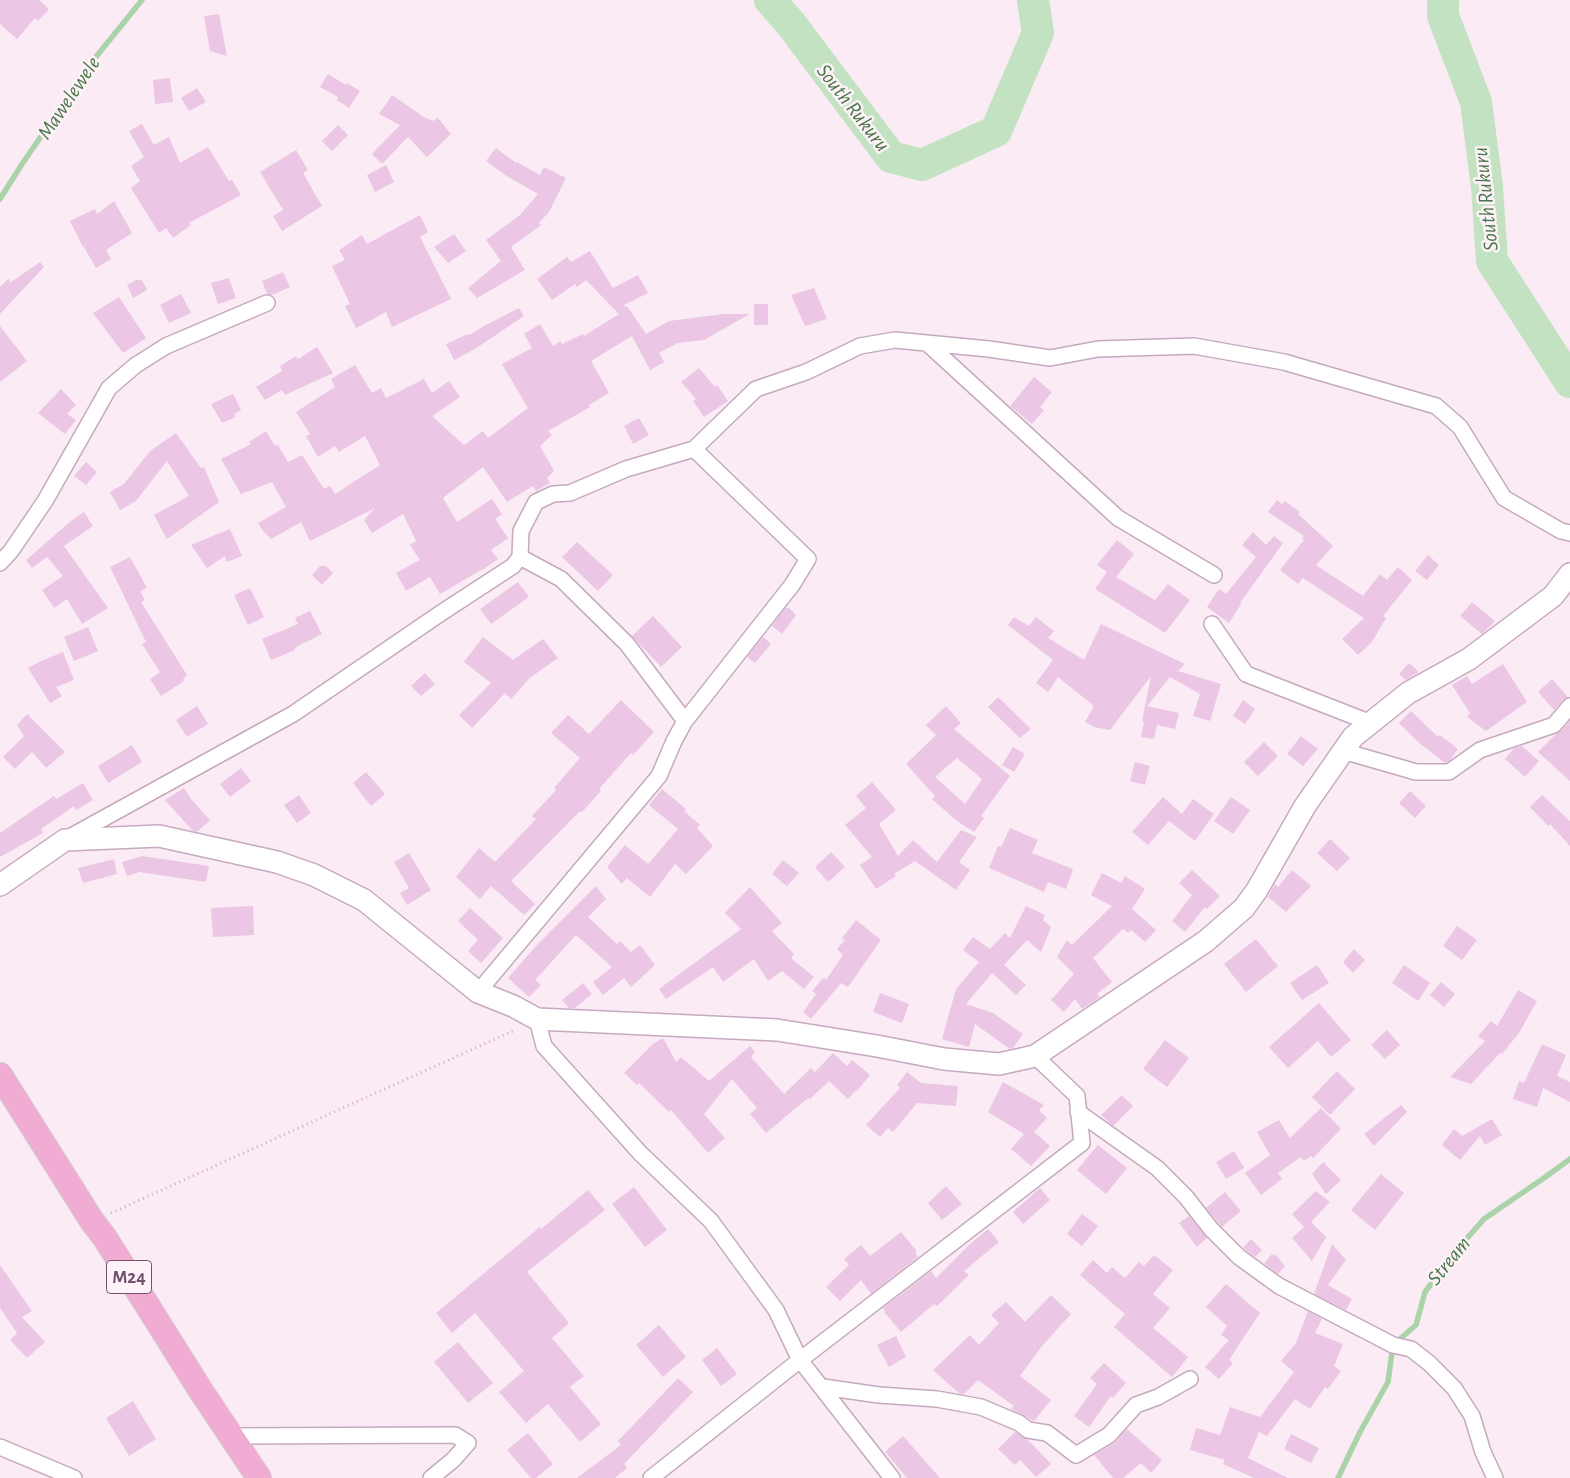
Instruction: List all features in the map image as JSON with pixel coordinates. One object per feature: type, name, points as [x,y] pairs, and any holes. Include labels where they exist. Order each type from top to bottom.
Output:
[{"type":"main road","name":"M24","points":[[0,1076],[259,1478]]},
{"type":"street","points":[[0,563],[11,551],[45,501],[109,388],[136,365],[166,346],[267,303]]},
{"type":"street","points":[[0,885],[65,840],[293,714],[513,566],[520,557],[521,531],[536,502],[553,494],[570,493],[626,470],[694,449],[756,389],[806,372],[860,346],[895,340],[990,349],[1050,358],[1098,349],[1194,346],[1284,362],[1436,406],[1460,427],[1504,498],[1561,531],[1570,533]]},
{"type":"street","points":[[928,344],[1118,518],[1214,575]]},
{"type":"street","points":[[478,992],[659,776],[684,721],[792,585],[808,559],[694,449]]},
{"type":"street","points":[[520,557],[561,579],[628,644],[684,721]]},
{"type":"street","points":[[65,840],[159,836],[277,862],[314,875],[364,900],[478,992],[513,1006],[538,1019],[777,1030],[944,1059],[1000,1064],[1035,1056],[1206,941],[1244,908],[1257,890],[1305,806],[1353,737],[1408,692],[1477,653],[1553,596],[1570,574]]},
{"type":"street","points":[[1212,624],[1246,674],[1371,723]]},
{"type":"street","points":[[1343,751],[1416,772],[1449,772],[1480,750],[1554,725],[1570,706]]},
{"type":"street","points":[[538,1019],[544,1046],[640,1153],[711,1221],[776,1310],[800,1360],[892,1478]]},
{"type":"street","points":[[651,1478],[800,1360],[1082,1143],[1077,1096],[1035,1056]]},
{"type":"street","points":[[1078,1112],[1157,1168],[1186,1197],[1210,1229],[1239,1256],[1279,1286],[1393,1345],[1411,1349],[1429,1363],[1454,1388],[1472,1416],[1483,1452],[1495,1478]]},
{"type":"street","points":[[822,1388],[879,1395],[937,1399],[981,1407],[1019,1423],[1028,1430],[1047,1433],[1076,1455],[1108,1435],[1136,1405],[1158,1397],[1190,1378]]},
{"type":"street","points":[[231,1436],[456,1435],[468,1443],[453,1460],[431,1478]]},
{"type":"street","points":[[0,1447],[74,1478]]},
{"type":"path","points":[[92,1221],[538,1019]]},
{"type":"building","points":[[0,0],[39,0],[49,9],[38,21],[35,18],[17,39],[0,24]]},
{"type":"building","points":[[219,14],[227,56],[210,51],[204,16]]},
{"type":"building","points":[[328,74],[360,91],[349,108],[337,100],[338,97],[320,87]]},
{"type":"building","points":[[170,78],[173,102],[155,104],[153,80]]},
{"type":"building","points":[[197,88],[206,102],[189,111],[181,98]]},
{"type":"building","points":[[392,95],[424,117],[433,121],[438,118],[451,134],[427,157],[408,137],[382,164],[372,154],[400,125],[379,114]]},
{"type":"building","points":[[142,124],[154,145],[169,137],[180,163],[208,147],[229,181],[232,180],[241,195],[189,223],[191,225],[173,238],[166,228],[159,233],[131,188],[140,181],[131,166],[144,157],[129,131]]},
{"type":"building","points":[[338,125],[348,135],[332,151],[322,141]]},
{"type":"building","points":[[496,148],[516,163],[540,175],[544,167],[566,178],[549,212],[539,223],[541,225],[511,247],[525,270],[477,298],[468,288],[501,261],[486,240],[520,215],[538,194],[505,175],[486,161]]},
{"type":"building","points":[[296,150],[308,170],[303,173],[322,206],[282,231],[273,216],[283,210],[260,172]]},
{"type":"building","points":[[386,165],[394,182],[375,192],[367,175]]},
{"type":"building","points":[[114,201],[132,233],[106,250],[111,259],[96,268],[70,221],[95,209],[97,214]]},
{"type":"building","points":[[420,215],[428,232],[420,237],[451,299],[392,327],[386,312],[356,328],[345,306],[350,304],[332,266],[345,260],[339,250],[362,235],[367,244]]},
{"type":"building","points":[[454,234],[466,251],[448,263],[434,247]]},
{"type":"building","points":[[590,251],[613,288],[638,275],[648,293],[624,305],[625,307],[627,306],[646,334],[669,321],[723,314],[750,314],[704,340],[678,343],[659,353],[664,362],[650,370],[632,336],[591,361],[609,393],[589,405],[590,407],[548,431],[552,435],[540,446],[554,471],[547,478],[550,483],[536,491],[533,486],[507,502],[483,467],[443,498],[457,522],[492,499],[502,514],[495,519],[508,538],[491,550],[498,559],[440,594],[430,577],[406,591],[396,573],[420,560],[410,545],[416,541],[403,514],[372,533],[364,520],[375,508],[310,541],[301,522],[271,539],[263,531],[258,523],[286,507],[272,482],[241,494],[221,459],[251,444],[249,442],[266,431],[275,446],[278,445],[288,462],[302,455],[324,489],[330,486],[335,494],[380,465],[365,436],[339,452],[335,446],[318,457],[306,436],[310,434],[296,412],[335,387],[331,379],[355,365],[372,393],[381,388],[386,398],[424,379],[432,393],[449,381],[460,397],[432,416],[464,445],[483,431],[488,438],[528,408],[502,364],[532,348],[524,334],[540,324],[553,346],[561,341],[562,344],[583,334],[584,336],[619,314],[586,280],[577,287],[575,284],[552,300],[537,279],[567,257],[571,262]]},
{"type":"building","points":[[40,262],[44,267],[0,314],[0,287],[8,279],[11,282]]},
{"type":"building","points":[[283,272],[290,287],[272,295],[267,294],[262,281]]},
{"type":"building","points":[[229,278],[236,298],[218,304],[211,283]]},
{"type":"building","points":[[136,280],[142,280],[147,290],[133,298],[127,285]]},
{"type":"building","points":[[814,288],[827,319],[805,326],[791,295]]},
{"type":"building","points":[[181,294],[191,313],[169,323],[160,305]]},
{"type":"building","points":[[119,297],[146,338],[123,353],[93,313]]},
{"type":"building","points":[[754,304],[768,304],[768,325],[754,325]]},
{"type":"building","points":[[519,308],[524,316],[475,349],[454,360],[446,344],[469,335]]},
{"type":"building","points":[[0,326],[27,361],[0,382]]},
{"type":"building","points":[[317,347],[333,373],[285,395],[282,390],[265,400],[256,387],[282,371],[280,366],[296,356],[298,359]]},
{"type":"building","points":[[699,368],[715,387],[717,385],[728,401],[704,417],[693,401],[696,399],[681,382]]},
{"type":"building","points":[[1034,377],[1052,392],[1040,407],[1044,410],[1032,424],[1010,406]]},
{"type":"building","points":[[61,389],[76,405],[67,414],[76,420],[65,434],[38,413]]},
{"type":"building","points":[[233,394],[241,410],[234,414],[236,417],[222,423],[211,404]]},
{"type":"building","points":[[639,418],[649,435],[633,444],[624,426]]},
{"type":"building","points":[[176,433],[201,468],[204,467],[219,502],[167,539],[154,515],[189,496],[167,461],[136,501],[120,510],[110,492],[124,484],[150,451]]},
{"type":"building","points":[[86,462],[97,472],[86,485],[74,476]]},
{"type":"building","points":[[1277,500],[1282,504],[1285,501],[1300,512],[1298,514],[1333,546],[1316,565],[1363,596],[1380,574],[1387,580],[1398,567],[1412,580],[1383,616],[1386,618],[1372,642],[1358,655],[1342,639],[1364,618],[1303,578],[1298,584],[1280,570],[1304,540],[1302,538],[1304,536],[1268,512]]},
{"type":"building","points":[[84,512],[93,526],[64,546],[108,608],[82,624],[67,599],[54,608],[42,590],[63,576],[47,557],[32,568],[26,560]]},
{"type":"building","points":[[230,529],[242,556],[227,562],[225,556],[207,568],[191,545]]},
{"type":"building","points":[[1253,532],[1266,545],[1274,536],[1283,543],[1240,603],[1229,623],[1207,607],[1219,589],[1226,594],[1256,557],[1242,545]]},
{"type":"building","points":[[1117,540],[1134,554],[1116,577],[1155,600],[1168,584],[1190,600],[1165,633],[1095,589],[1107,572],[1097,565]]},
{"type":"building","points":[[577,542],[613,575],[598,591],[562,557]]},
{"type":"building","points":[[1428,555],[1439,565],[1427,580],[1415,571]]},
{"type":"building","points":[[130,557],[147,588],[140,591],[145,600],[141,602],[187,675],[183,679],[184,681],[161,696],[150,679],[160,672],[142,644],[146,642],[110,567]]},
{"type":"building","points":[[320,566],[326,566],[333,573],[322,585],[312,575]]},
{"type":"building","points":[[518,582],[529,597],[491,624],[480,609]]},
{"type":"building","points":[[250,588],[264,617],[248,625],[234,595]]},
{"type":"building","points":[[1472,602],[1495,621],[1482,634],[1460,616]]},
{"type":"building","points":[[785,608],[789,608],[796,615],[782,634],[772,626]]},
{"type":"building","points":[[310,611],[322,634],[294,648],[295,650],[271,660],[262,639],[298,624],[295,618]]},
{"type":"building","points":[[653,616],[682,647],[661,667],[632,636]]},
{"type":"building","points":[[1014,617],[1029,626],[1036,617],[1054,631],[1048,638],[1084,660],[1101,624],[1185,664],[1178,671],[1221,684],[1210,721],[1193,716],[1200,694],[1170,677],[1147,706],[1179,713],[1175,729],[1157,725],[1154,739],[1141,737],[1144,722],[1142,721],[1151,676],[1110,730],[1094,727],[1085,722],[1094,706],[1058,677],[1048,692],[1036,683],[1053,660],[1008,625]]},
{"type":"building","points":[[88,627],[98,651],[74,661],[64,637]]},
{"type":"building","points":[[483,637],[513,660],[543,639],[558,658],[531,677],[511,699],[505,693],[472,728],[459,715],[491,683],[464,662]]},
{"type":"building","points":[[763,637],[771,644],[755,663],[747,657]]},
{"type":"building","points":[[63,652],[74,680],[56,687],[62,696],[50,703],[28,668]]},
{"type":"building","points":[[1409,663],[1419,672],[1406,680],[1399,674]]},
{"type":"building","points":[[1503,664],[1527,702],[1486,731],[1467,717],[1470,713],[1452,685],[1467,676],[1472,684]]},
{"type":"building","points":[[425,673],[435,684],[421,696],[411,686]]},
{"type":"building","points":[[1552,679],[1568,697],[1554,710],[1538,692]]},
{"type":"building","points":[[998,697],[1031,729],[1020,738],[988,707]]},
{"type":"building","points":[[621,700],[654,732],[633,755],[631,753],[599,789],[601,791],[582,812],[580,811],[511,881],[535,904],[524,915],[491,886],[480,899],[456,877],[479,848],[495,862],[536,819],[532,816],[556,790],[554,788],[580,758],[551,733],[568,715],[589,734]]},
{"type":"building","points":[[1243,700],[1255,709],[1245,724],[1233,716]]},
{"type":"building","points":[[197,706],[208,724],[187,737],[176,720]]},
{"type":"building","points":[[946,706],[961,723],[954,729],[1010,776],[981,816],[984,818],[974,832],[957,821],[932,799],[935,796],[906,764],[936,735],[926,725]],"holes":[[[957,758],[982,779],[965,804],[935,777]]]},
{"type":"building","points":[[1411,711],[1438,737],[1440,735],[1458,749],[1450,760],[1445,763],[1418,742],[1399,723]]},
{"type":"building","points":[[27,714],[65,752],[46,768],[32,752],[15,769],[3,757],[24,736],[17,725]]},
{"type":"building","points":[[1570,721],[1570,781],[1538,752]]},
{"type":"building","points":[[1301,736],[1318,749],[1303,766],[1287,754]]},
{"type":"building","points":[[1264,742],[1278,756],[1258,776],[1244,762]]},
{"type":"building","points":[[132,745],[142,762],[108,783],[98,766]]},
{"type":"building","points":[[1522,746],[1539,761],[1525,777],[1505,759],[1514,748]]},
{"type":"building","points":[[1013,747],[1025,754],[1014,772],[1002,765]]},
{"type":"building","points":[[1135,762],[1150,766],[1145,785],[1130,781]]},
{"type":"building","points":[[241,768],[251,781],[230,797],[220,784]]},
{"type":"building","points":[[366,772],[385,794],[371,806],[353,783]]},
{"type":"building","points":[[872,782],[896,810],[879,824],[898,856],[913,840],[937,862],[961,830],[977,837],[959,862],[970,870],[956,890],[915,861],[894,874],[896,876],[876,889],[860,865],[872,857],[845,825],[866,808],[856,796]]},
{"type":"building","points":[[83,783],[93,800],[76,810],[74,806],[41,829],[43,833],[0,857],[0,833],[54,796],[56,799]]},
{"type":"building","points":[[184,788],[191,799],[210,820],[197,832],[192,830],[165,800]]},
{"type":"building","points":[[662,789],[686,809],[684,811],[700,825],[697,828],[713,846],[686,874],[675,864],[650,897],[627,878],[622,884],[607,867],[625,845],[648,864],[678,829],[649,805]]},
{"type":"building","points":[[1410,791],[1426,806],[1415,818],[1399,803]]},
{"type":"building","points":[[299,795],[311,813],[297,823],[284,805]]},
{"type":"building","points":[[1542,795],[1570,821],[1570,846],[1550,824],[1548,826],[1530,807]]},
{"type":"building","points":[[1163,797],[1182,814],[1193,799],[1214,814],[1195,841],[1169,821],[1148,845],[1132,832]]},
{"type":"building","points":[[1231,797],[1250,810],[1233,834],[1214,821]]},
{"type":"building","points":[[1010,828],[1038,840],[1032,853],[1073,869],[1066,889],[1048,882],[1044,892],[989,868],[998,846],[1001,847]]},
{"type":"building","points":[[1330,839],[1350,858],[1337,871],[1317,853]]},
{"type":"building","points":[[831,852],[845,867],[828,882],[815,867]]},
{"type":"building","points":[[409,853],[431,890],[407,905],[400,893],[409,888],[394,862]]},
{"type":"building","points":[[142,856],[209,866],[206,882],[139,872],[127,876],[122,862]]},
{"type":"building","points":[[114,859],[117,874],[83,883],[78,868]]},
{"type":"building","points":[[783,860],[799,873],[787,886],[772,874]]},
{"type":"building","points":[[1192,870],[1220,896],[1207,909],[1205,907],[1185,932],[1172,921],[1192,895],[1179,883]]},
{"type":"building","points":[[1292,870],[1311,886],[1286,912],[1268,897],[1275,884],[1278,887]]},
{"type":"building","points":[[1102,873],[1121,883],[1125,876],[1145,889],[1132,909],[1156,930],[1145,942],[1131,930],[1128,933],[1123,929],[1093,958],[1112,982],[1097,994],[1100,997],[1082,1009],[1075,999],[1064,1012],[1051,1000],[1074,974],[1057,957],[1067,940],[1072,945],[1112,906],[1091,895]]},
{"type":"building","points":[[596,886],[606,899],[588,917],[617,944],[620,941],[631,952],[640,945],[655,965],[631,987],[624,978],[603,995],[593,982],[612,967],[576,935],[535,980],[541,985],[529,997],[508,978],[536,946]]},
{"type":"building","points":[[750,887],[782,923],[772,931],[794,954],[791,958],[814,977],[804,989],[782,971],[768,981],[754,959],[723,982],[713,967],[666,999],[659,989],[741,929],[725,913]]},
{"type":"building","points":[[253,906],[254,935],[213,937],[211,908]]},
{"type":"building","points":[[1026,906],[1045,915],[1043,920],[1051,927],[1041,952],[1027,940],[1004,965],[1026,985],[1016,995],[992,973],[966,1004],[993,1013],[1023,1034],[1013,1048],[1010,1049],[975,1024],[969,1047],[942,1039],[956,989],[979,962],[963,950],[973,937],[990,949],[1005,933],[1010,938]]},
{"type":"building","points":[[470,908],[503,938],[481,963],[468,951],[478,940],[458,921]]},
{"type":"building","points":[[856,920],[881,940],[848,987],[841,983],[811,1019],[803,1012],[816,994],[812,991],[823,978],[826,980],[843,955],[837,949],[845,940],[842,938]]},
{"type":"building","points":[[1457,926],[1477,940],[1462,960],[1443,946]]},
{"type":"building","points":[[1256,939],[1278,966],[1246,992],[1224,964]]},
{"type":"building","points":[[1354,949],[1365,960],[1353,973],[1343,962]]},
{"type":"building","points":[[1317,965],[1329,983],[1302,1000],[1290,983]]},
{"type":"building","points":[[1404,965],[1430,983],[1418,1001],[1392,983]]},
{"type":"building","points":[[1441,982],[1455,994],[1444,1007],[1430,995]]},
{"type":"building","points":[[583,983],[592,994],[575,1008],[569,1008],[562,1000]]},
{"type":"building","points":[[1518,990],[1537,1001],[1519,1033],[1502,1054],[1500,1053],[1471,1084],[1450,1077],[1485,1041],[1478,1036],[1491,1021],[1497,1026]]},
{"type":"building","points":[[880,993],[909,1004],[902,1023],[873,1012]]},
{"type":"building","points":[[1319,1003],[1351,1040],[1331,1057],[1318,1041],[1288,1068],[1269,1047]]},
{"type":"building","points":[[1387,1030],[1400,1045],[1385,1059],[1371,1045]]},
{"type":"building","points":[[663,1038],[676,1062],[681,1057],[709,1081],[750,1046],[755,1052],[751,1057],[784,1094],[811,1068],[815,1072],[833,1053],[847,1066],[852,1060],[870,1075],[848,1099],[829,1081],[810,1099],[808,1098],[766,1133],[750,1114],[757,1108],[732,1079],[704,1114],[725,1138],[708,1153],[671,1110],[669,1112],[639,1083],[637,1085],[624,1073],[653,1044]]},
{"type":"building","points":[[1165,1040],[1189,1058],[1167,1087],[1143,1069]]},
{"type":"building","points":[[1542,1044],[1566,1055],[1557,1076],[1570,1082],[1570,1102],[1543,1088],[1537,1107],[1513,1099],[1519,1081],[1524,1083]]},
{"type":"building","points":[[1337,1071],[1355,1089],[1330,1115],[1312,1097]]},
{"type":"building","points":[[907,1072],[921,1083],[958,1086],[956,1106],[917,1103],[893,1132],[888,1128],[880,1137],[866,1125],[900,1088],[897,1085]]},
{"type":"building","points":[[1003,1082],[1044,1105],[1039,1110],[1047,1118],[1034,1132],[1050,1146],[1031,1166],[1011,1149],[1024,1134],[988,1112]]},
{"type":"building","points":[[1122,1095],[1133,1106],[1113,1126],[1101,1115]]},
{"type":"building","points":[[1401,1105],[1407,1112],[1374,1146],[1364,1134]]},
{"type":"building","points":[[1321,1108],[1341,1129],[1313,1158],[1311,1156],[1304,1161],[1301,1157],[1278,1173],[1282,1179],[1261,1195],[1245,1173],[1270,1155],[1257,1132],[1279,1120],[1290,1138]]},
{"type":"building","points":[[1492,1119],[1502,1135],[1485,1145],[1480,1136],[1460,1160],[1442,1145],[1454,1129],[1462,1136]]},
{"type":"building","points":[[1098,1145],[1127,1168],[1106,1194],[1077,1170]]},
{"type":"building","points":[[1234,1151],[1244,1168],[1226,1179],[1216,1162]]},
{"type":"building","points":[[1323,1162],[1341,1180],[1326,1194],[1312,1174]]},
{"type":"building","points":[[1381,1174],[1404,1193],[1375,1230],[1351,1210]]},
{"type":"building","points":[[946,1186],[962,1204],[942,1220],[928,1203]]},
{"type":"building","points":[[634,1187],[667,1230],[645,1247],[612,1204]]},
{"type":"building","points":[[1040,1188],[1050,1200],[1023,1224],[1013,1212]]},
{"type":"building","points":[[588,1190],[605,1210],[527,1272],[569,1323],[552,1338],[584,1376],[570,1387],[601,1424],[580,1442],[548,1404],[526,1423],[499,1392],[524,1371],[475,1313],[452,1333],[436,1313]]},
{"type":"building","points":[[1316,1191],[1330,1202],[1311,1222],[1326,1237],[1312,1261],[1292,1238],[1304,1227],[1292,1214]]},
{"type":"building","points":[[1225,1192],[1241,1211],[1222,1227],[1206,1208]]},
{"type":"building","points":[[1082,1214],[1098,1226],[1082,1246],[1067,1234]]},
{"type":"building","points":[[1189,1216],[1207,1238],[1197,1247],[1179,1223]]},
{"type":"building","points":[[988,1229],[999,1242],[964,1271],[969,1275],[937,1306],[934,1304],[901,1332],[884,1312],[883,1308],[931,1271],[936,1278]]},
{"type":"building","points":[[901,1232],[916,1250],[918,1257],[871,1294],[861,1280],[840,1301],[826,1287],[849,1265],[844,1259],[861,1245],[870,1256]]},
{"type":"building","points":[[1251,1239],[1262,1250],[1255,1257],[1243,1248]]},
{"type":"building","points":[[1332,1244],[1346,1260],[1328,1285],[1352,1299],[1346,1310],[1314,1294]]},
{"type":"building","points":[[1272,1254],[1273,1256],[1275,1254],[1285,1266],[1278,1274],[1264,1263]]},
{"type":"building","points":[[1154,1255],[1173,1270],[1153,1294],[1170,1308],[1153,1328],[1188,1357],[1172,1377],[1114,1327],[1125,1314],[1080,1275],[1093,1260],[1107,1273],[1112,1267],[1125,1278],[1139,1262],[1144,1266]]},
{"type":"building","points":[[0,1265],[32,1311],[22,1317],[45,1342],[27,1358],[10,1340],[17,1333],[0,1308]]},
{"type":"building","points":[[1226,1284],[1260,1313],[1229,1360],[1233,1363],[1219,1379],[1205,1367],[1229,1340],[1221,1335],[1227,1326],[1206,1307]]},
{"type":"building","points":[[1051,1295],[1071,1314],[1042,1346],[1020,1376],[1051,1400],[1034,1421],[1011,1409],[1014,1406],[978,1380],[964,1394],[960,1394],[933,1370],[970,1335],[979,1345],[999,1323],[991,1315],[1006,1302],[1025,1322]]},
{"type":"building","points":[[1308,1311],[1322,1319],[1315,1333],[1343,1344],[1334,1366],[1341,1371],[1328,1389],[1325,1387],[1310,1409],[1295,1399],[1267,1436],[1259,1432],[1248,1458],[1288,1478],[1254,1478],[1223,1464],[1225,1460],[1190,1450],[1196,1428],[1220,1435],[1230,1407],[1260,1417],[1294,1372],[1281,1361],[1296,1343]]},
{"type":"building","points":[[659,1325],[686,1357],[663,1377],[636,1345]]},
{"type":"building","points":[[896,1336],[906,1357],[889,1367],[877,1345]]},
{"type":"building","points":[[458,1342],[493,1383],[468,1403],[434,1362]]},
{"type":"building","points":[[717,1348],[737,1374],[721,1386],[702,1360]]},
{"type":"building","points":[[1104,1363],[1126,1383],[1113,1398],[1111,1396],[1089,1427],[1074,1416],[1097,1384],[1090,1378]]},
{"type":"building","points":[[678,1378],[693,1392],[624,1464],[627,1468],[615,1478],[577,1478],[621,1445],[618,1441]]},
{"type":"building","points":[[133,1401],[156,1439],[129,1456],[106,1418]]},
{"type":"building","points":[[1127,1429],[1162,1460],[1151,1473],[1141,1463],[1123,1478],[1113,1478],[1094,1455],[1114,1443]]},
{"type":"building","points":[[1015,1432],[1027,1439],[1051,1464],[1036,1477],[1020,1460],[1015,1465],[998,1449]]},
{"type":"building","points":[[528,1433],[553,1464],[536,1478],[531,1478],[507,1450]]},
{"type":"building","points":[[1291,1434],[1319,1448],[1311,1463],[1284,1449]]},
{"type":"building","points":[[903,1436],[940,1478],[907,1478],[885,1452]]},
{"type":"waterway","name":"Mawelewele","points":[[0,199],[95,58],[142,0]]},
{"type":"waterway","name":"South Rukuru","points":[[770,0],[791,24],[891,157],[922,165],[996,131],[1038,33],[1033,0]]},
{"type":"waterway","name":"South Rukuru","points":[[1443,0],[1443,16],[1476,102],[1487,187],[1492,261],[1570,382]]},
{"type":"waterway","name":"Stream","points":[[1338,1478],[1360,1432],[1388,1382],[1393,1345],[1416,1325],[1425,1292],[1454,1253],[1484,1219],[1570,1159]]}]
